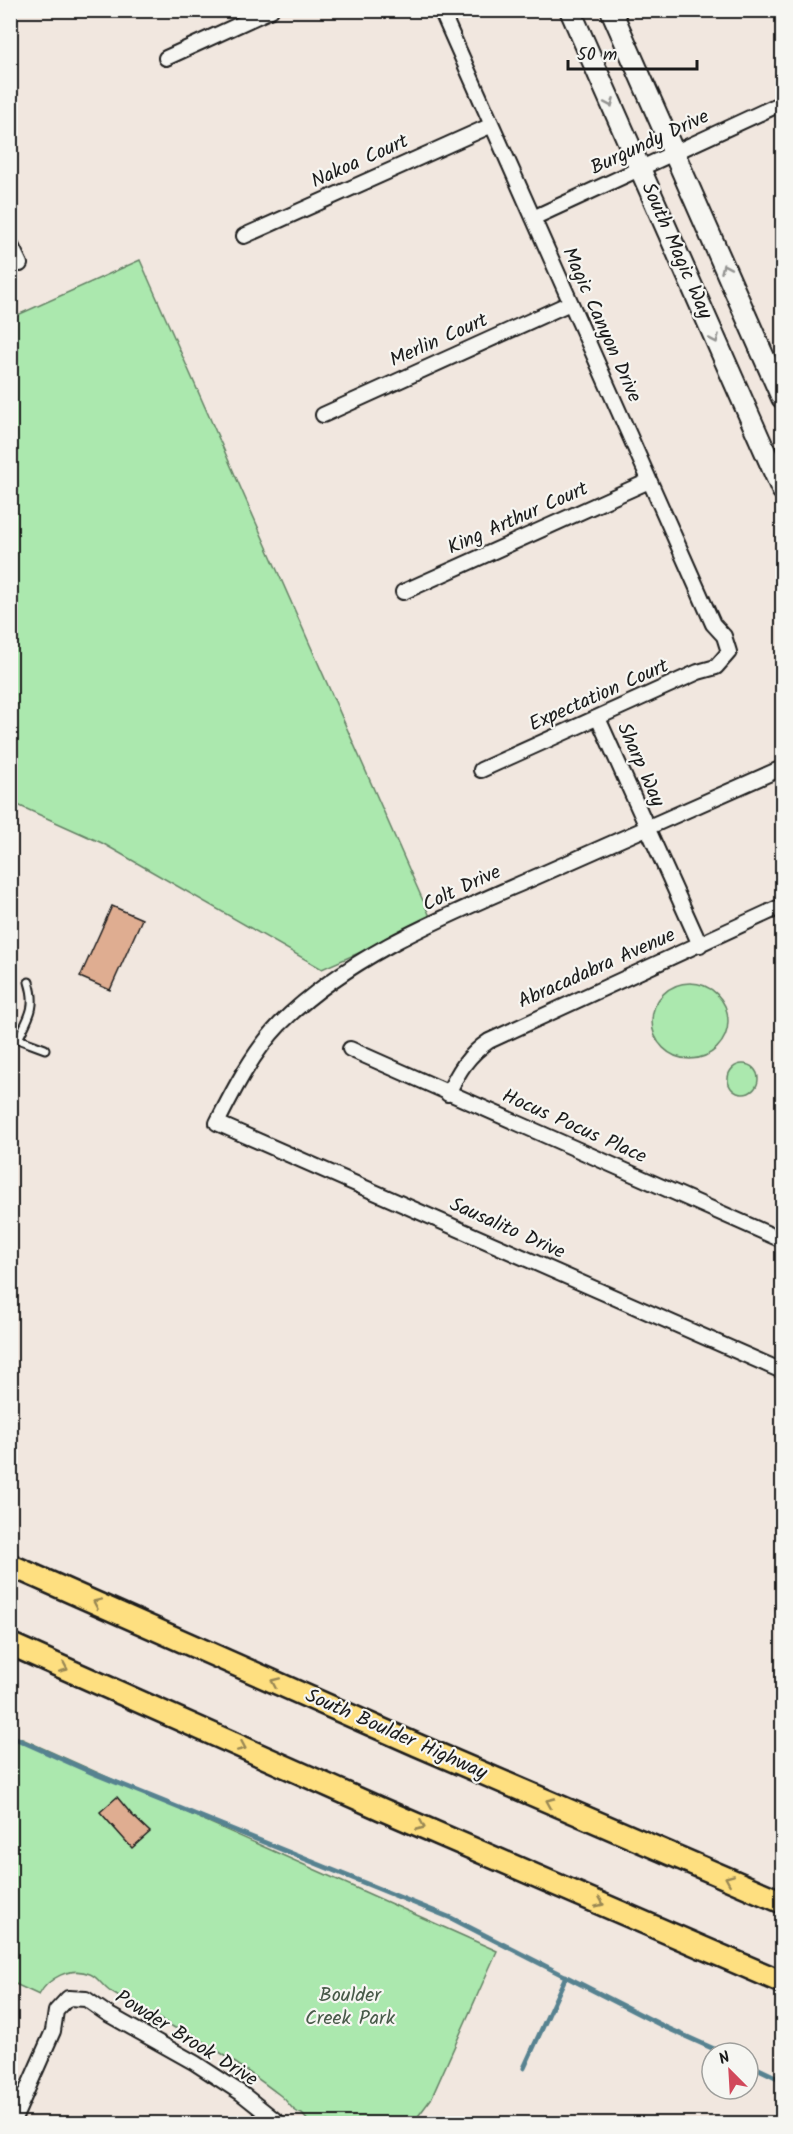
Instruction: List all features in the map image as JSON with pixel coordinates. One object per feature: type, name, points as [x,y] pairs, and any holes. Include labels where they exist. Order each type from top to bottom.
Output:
[{"type":"main road","name":"South Boulder Highway","points":[[10,1565],[417,1745],[783,1902]]},
{"type":"main road","points":[[10,1644],[381,1809],[783,1982]]},
{"type":"street","points":[[166,58],[271,10]]},
{"type":"street","name":"Magic Canyon Drive","points":[[441,10],[712,624],[724,636],[729,652]]},
{"type":"street","name":"South Magic Way","points":[[570,10],[783,490]]},
{"type":"street","name":"South Magic Way","points":[[611,10],[783,398]]},
{"type":"street","name":"Burgundy Drive","points":[[533,218],[783,104]]},
{"type":"street","name":"Nakoa Court","points":[[244,236],[492,125]]},
{"type":"street","points":[[10,243],[20,264]]},
{"type":"street","name":"Merlin Court","points":[[323,415],[570,303]]},
{"type":"street","name":"King Arthur Court","points":[[403,592],[649,481]]},
{"type":"street","name":"Expectation Court","points":[[481,770],[698,672],[716,667],[729,652]]},
{"type":"street","name":"Sharp Way","points":[[598,718],[700,945]]},
{"type":"street","name":"Colt Drive","points":[[217,1123],[234,1089],[257,1053],[279,1025],[333,978],[358,961],[454,913],[783,768]]},
{"type":"street","name":"Abracadabra Avenue","points":[[448,1094],[467,1058],[489,1041],[783,906]]},
{"type":"street","name":"Hocus Pocus Place","points":[[350,1050],[783,1240]]},
{"type":"street","name":"Sausalito Drive","points":[[217,1123],[783,1371]]},
{"type":"street","name":"Powder Brook Drive","points":[[12,2124],[53,2031],[56,2011],[68,1998],[86,2000],[195,2062],[241,2093],[280,2124]]},
{"type":"lane","points":[[29,982],[34,997],[30,1016],[14,1037],[45,1049]]},
{"type":"green space","points":[[140,260],[432,921],[322,969],[102,843],[11,802],[11,318]]},
{"type":"green space","points":[[690,983],[704,986],[717,994],[725,1007],[728,1021],[725,1035],[717,1048],[704,1056],[690,1059],[676,1056],[663,1048],[655,1035],[652,1021],[655,1007],[663,994],[676,986]]},
{"type":"green space","points":[[743,1064],[754,1068],[758,1079],[754,1090],[743,1094],[732,1090],[728,1079],[732,1068]]},
{"type":"green space","name":"Boulder Creek Park","points":[[11,1734],[497,1951],[431,2099],[413,2123],[310,2123],[281,2096],[221,2053],[183,2028],[175,2028],[111,1992],[90,1974],[75,1972],[60,1975],[48,1983],[39,1995],[11,1982]]},
{"type":"building","points":[[112,906],[142,919],[110,990],[80,977]]},
{"type":"building","points":[[117,1797],[150,1832],[132,1848],[100,1812]]},
{"type":"waterway","points":[[10,1736],[93,1773],[451,1918],[700,2043]]},
{"type":"waterway","points":[[524,2068],[566,1976]]},
{"type":"waterway","points":[[760,2070],[782,2080]]}]
